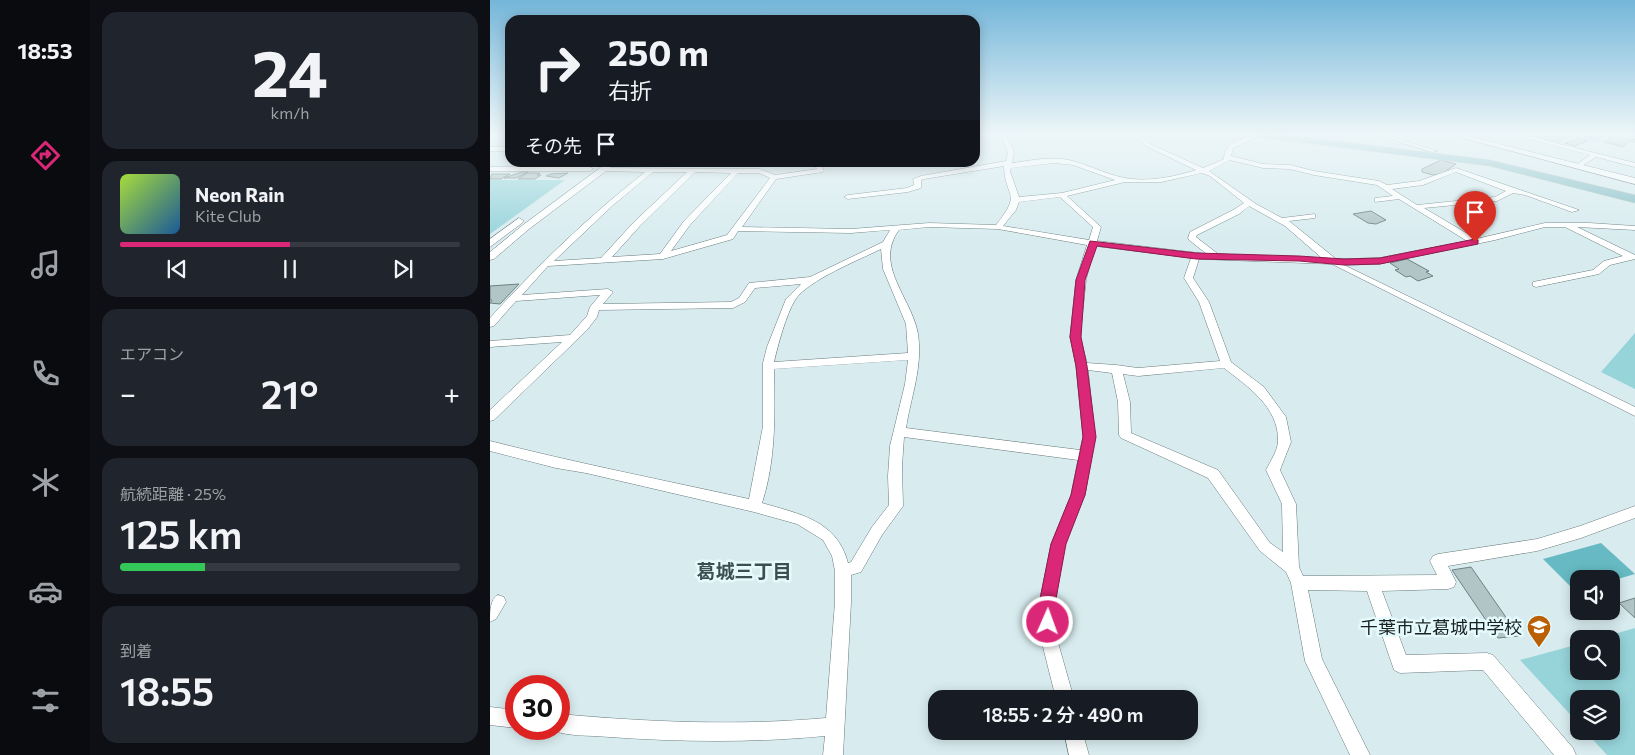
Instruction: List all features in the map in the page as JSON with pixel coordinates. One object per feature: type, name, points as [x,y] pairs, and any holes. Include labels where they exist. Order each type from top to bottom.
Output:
[{"type":"main road","points":[[1518,169],[1635,198]]},
{"type":"street","points":[[490,244],[519,220],[590,169]]},
{"type":"street","points":[[490,257],[598,169]]},
{"type":"street","points":[[642,169],[760,171],[774,177],[821,172],[819,169]]},
{"type":"street","points":[[848,197],[908,190],[918,186],[917,179],[923,177],[974,169]]},
{"type":"street","points":[[998,228],[1012,210],[1016,200],[1007,169]]},
{"type":"street","points":[[1090,169],[1123,180]]},
{"type":"street","points":[[1299,169],[1314,173],[1373,180],[1387,187],[1416,208],[1475,242]]},
{"type":"street","points":[[1590,169],[1635,181]]},
{"type":"street","points":[[490,324],[512,298],[546,264],[617,197],[651,170]]},
{"type":"street","points":[[604,260],[662,198],[693,170]]},
{"type":"street","points":[[1016,200],[1062,195],[1123,180],[1168,178],[1203,170],[1226,184],[1248,203],[1281,220],[1301,234],[1332,262],[1635,412]]},
{"type":"street","points":[[1387,187],[1420,183],[1456,170],[1512,192],[1526,193],[1575,210]]},
{"type":"street","points":[[663,256],[687,223],[714,192],[736,171]]},
{"type":"street","points":[[546,264],[663,256],[730,237],[774,177]]},
{"type":"street","points":[[1416,208],[1497,199],[1512,192]]},
{"type":"street","points":[[1062,195],[1097,227],[1094,243],[1081,280],[1075,337],[1082,366],[1089,437],[1078,495],[1058,544],[1047,604],[1049,639],[1062,690]]},
{"type":"street","points":[[1378,200],[1399,197]]},
{"type":"street","points":[[1216,257],[1192,238],[1194,234],[1236,212],[1248,203]]},
{"type":"street","points":[[1281,220],[1312,216]]},
{"type":"street","points":[[737,229],[851,231],[895,229],[929,224],[998,228],[1059,239],[1196,256],[1299,259],[1332,262],[1380,261],[1475,242],[1545,225],[1565,224],[1635,228]]},
{"type":"street","points":[[1536,284],[1596,272],[1599,267],[1608,263],[1632,257],[1565,224]]},
{"type":"street","points":[[754,506],[759,491],[769,426],[768,366],[772,347],[791,299],[812,280],[886,244],[895,229]]},
{"type":"street","points":[[843,571],[856,567],[877,531],[896,506],[894,475],[899,432],[907,402],[914,356],[913,334],[906,309],[888,273],[886,244]]},
{"type":"street","points":[[1196,256],[1187,272],[1189,284],[1201,295],[1226,364],[1260,390],[1280,417],[1285,442],[1273,470],[1289,504],[1291,567],[1299,583],[1314,661],[1360,755]]},
{"type":"street","points":[[595,307],[734,305],[742,300],[752,285],[812,280]]},
{"type":"street","points":[[490,417],[592,318],[595,307],[608,292],[512,298]]},
{"type":"street","points":[[490,344],[572,338]]},
{"type":"street","points":[[768,366],[914,356]]},
{"type":"street","points":[[1082,366],[1116,368],[1138,372],[1226,364]]},
{"type":"street","points":[[1116,368],[1124,402],[1125,435],[1213,474],[1265,547],[1291,567]]},
{"type":"street","points":[[899,432],[1086,456]]},
{"type":"street","points":[[490,446],[556,463],[754,506],[801,520],[828,536],[839,555],[843,571],[843,602],[833,755]]},
{"type":"street","points":[[1299,583],[1448,582],[1438,561],[1537,545],[1581,532],[1635,512]]},
{"type":"street","points":[[1372,584],[1400,664],[1487,661],[1566,755]]},
{"type":"street","points":[[490,716],[505,717]]},
{"type":"street","points":[[570,724],[708,734],[787,732],[836,726]]},
{"type":"street","points":[[1076,740],[1080,755]]},
{"type":"shaded area","points":[[490,180],[565,180],[490,234]]},
{"type":"shaded area","points":[[1635,333],[1635,389],[1601,372]]},
{"type":"shaded area","points":[[1601,543],[1635,574],[1620,578],[1620,570],[1570,570],[1570,586],[1543,559]]},
{"type":"shaded area","points":[[1635,628],[1635,755],[1607,755],[1593,740],[1620,740],[1620,690],[1570,690],[1570,714],[1520,660],[1570,646],[1570,680],[1620,680],[1620,632]]},
{"type":"building","points":[[1422,169],[1449,169],[1442,174],[1433,175],[1422,172]]},
{"type":"building","points":[[528,172],[516,178],[504,178]]},
{"type":"building","points":[[527,173],[540,173],[537,175],[541,175],[535,179],[518,179]]},
{"type":"building","points":[[568,173],[559,178],[546,176],[551,174]]},
{"type":"building","points":[[492,174],[510,174],[501,179],[490,179]]},
{"type":"building","points":[[1371,211],[1386,220],[1376,224],[1368,223],[1353,214]]},
{"type":"building","points":[[1407,259],[1429,271],[1426,272],[1433,276],[1418,281],[1410,276],[1406,277],[1395,270],[1399,269],[1390,263]]},
{"type":"building","points":[[519,284],[500,304],[490,303],[492,300],[490,300],[490,286]]},
{"type":"building","points":[[1471,567],[1519,636],[1498,638],[1452,570]]},
{"type":"building","points":[[1635,598],[1635,618],[1620,604]]},
{"type":"place","name":"千葉市立葛城中学校","points":[[1539,648]]},
{"type":"district","name":"葛城三丁目","points":[[744,570]]},
{"type":"route","points":[[1048,622],[1047,604],[1058,544],[1078,495],[1089,437],[1088,408],[1082,366],[1075,337],[1081,280],[1094,243],[1196,256],[1344,262],[1380,261],[1475,242]]}]
